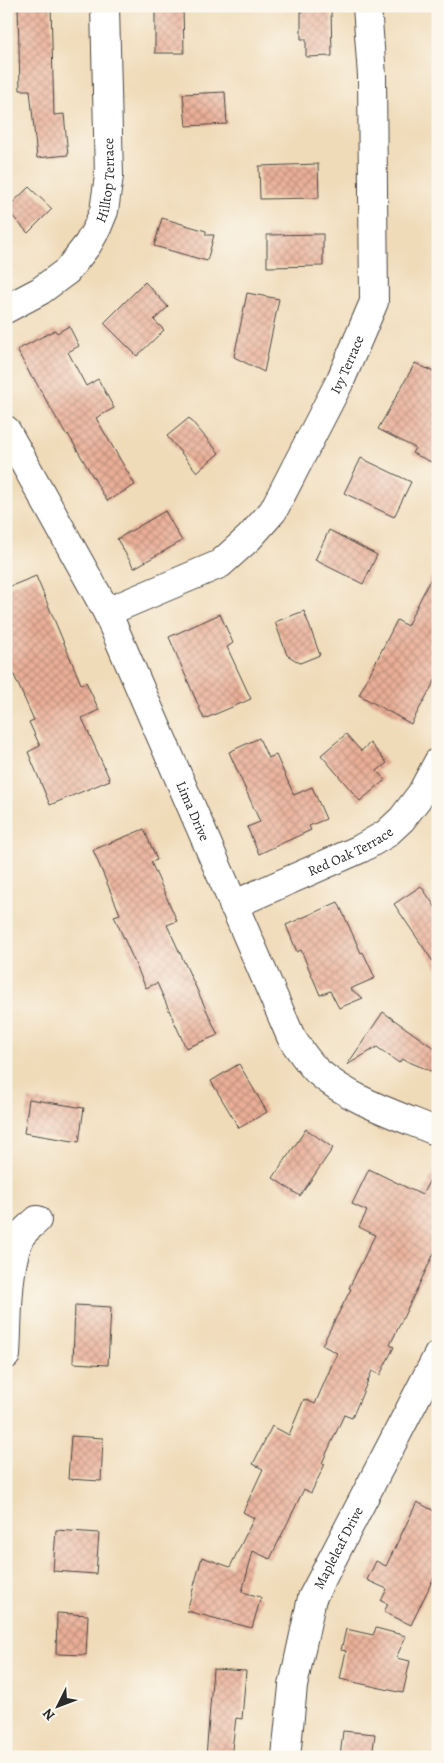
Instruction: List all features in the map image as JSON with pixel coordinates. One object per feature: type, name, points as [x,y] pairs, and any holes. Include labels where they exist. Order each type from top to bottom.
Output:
[{"type":"street","name":"Hilltop Terrace","points":[[6,310],[40,291],[67,271],[88,244],[104,211],[109,176],[105,6]]},
{"type":"street","name":"Ivy Terrace","points":[[107,612],[220,564],[249,538],[273,511],[341,379],[374,302],[372,76],[367,6]]},
{"type":"street","name":"Lima Drive","points":[[6,430],[107,612],[292,1038],[302,1054],[316,1070],[336,1086],[438,1132]]},
{"type":"street","name":"Red Oak Terrace","points":[[233,905],[360,849],[386,834],[402,819],[421,794],[438,762]]},
{"type":"street","points":[[6,1355],[11,1269],[16,1249],[23,1234],[37,1220]]},
{"type":"street","name":"Mapleleaf Drive","points":[[286,1757],[293,1686],[312,1598],[438,1355]]},
{"type":"building","points":[[18,6],[51,6],[54,115],[64,114],[68,155],[37,158],[30,90],[20,90]]},
{"type":"building","points":[[155,6],[183,6],[184,53],[155,53]]},
{"type":"building","points":[[331,8],[332,56],[306,57],[306,39],[301,39],[301,9]]},
{"type":"building","points":[[225,92],[227,124],[186,126],[183,94]]},
{"type":"building","points":[[318,164],[319,198],[260,199],[259,166]]},
{"type":"building","points":[[29,187],[52,209],[28,233],[6,209]]},
{"type":"building","points":[[162,218],[206,231],[206,235],[214,235],[207,261],[154,246]]},
{"type":"building","points":[[323,234],[323,266],[267,267],[267,235]]},
{"type":"building","points":[[145,282],[168,307],[154,320],[164,330],[137,356],[104,323]]},
{"type":"building","points":[[247,293],[279,299],[264,372],[234,357]]},
{"type":"building","points":[[69,326],[79,346],[68,352],[86,386],[98,379],[114,408],[96,418],[135,485],[107,501],[17,350],[55,330],[57,333]]},
{"type":"building","points":[[415,363],[438,374],[438,465],[412,453],[415,448],[378,429]]},
{"type":"building","points":[[189,418],[219,453],[197,472],[167,436]]},
{"type":"building","points":[[361,458],[411,482],[394,517],[344,493]]},
{"type":"building","points":[[165,511],[182,541],[134,568],[117,539]]},
{"type":"building","points":[[329,530],[377,555],[363,584],[315,560]]},
{"type":"building","points":[[438,564],[438,675],[411,724],[359,695],[397,620],[407,626]]},
{"type":"building","points":[[36,576],[81,684],[86,682],[99,710],[82,718],[110,780],[50,805],[28,752],[40,746],[29,722],[34,720],[6,657],[6,588]]},
{"type":"building","points":[[304,611],[320,655],[300,663],[287,655],[275,622]]},
{"type":"building","points":[[220,614],[233,643],[227,647],[251,699],[204,719],[169,637]]},
{"type":"building","points":[[346,734],[361,751],[370,743],[387,763],[377,771],[385,780],[360,801],[321,755]]},
{"type":"building","points":[[259,738],[268,758],[276,755],[294,795],[312,787],[326,819],[309,826],[311,830],[259,854],[247,827],[260,822],[229,752]]},
{"type":"building","points":[[144,829],[157,860],[151,862],[177,921],[167,925],[218,1035],[186,1048],[157,983],[146,988],[114,916],[120,914],[93,850]]},
{"type":"building","points":[[421,886],[438,911],[438,969],[394,904]]},
{"type":"building","points":[[338,902],[361,953],[363,952],[375,978],[350,989],[363,998],[339,1008],[330,991],[320,995],[301,950],[297,952],[286,925]]},
{"type":"building","points":[[383,1012],[438,1051],[438,1074],[402,1059],[399,1063],[377,1047],[347,1065]]},
{"type":"building","points":[[239,1064],[267,1112],[239,1128],[211,1081]]},
{"type":"building","points":[[29,1099],[84,1108],[79,1142],[24,1133]]},
{"type":"building","points":[[306,1129],[333,1148],[300,1196],[273,1178]]},
{"type":"building","points":[[438,1164],[438,1245],[390,1345],[394,1347],[380,1375],[372,1371],[352,1418],[344,1415],[322,1463],[325,1464],[311,1493],[304,1489],[270,1559],[253,1551],[242,1592],[261,1597],[252,1628],[187,1611],[202,1557],[230,1567],[254,1518],[243,1512],[263,1469],[253,1464],[272,1426],[289,1435],[304,1399],[315,1404],[337,1353],[322,1345],[351,1289],[349,1288],[375,1235],[359,1227],[367,1211],[352,1204],[369,1169],[422,1195]]},
{"type":"building","points":[[75,1305],[111,1307],[108,1365],[73,1363]]},
{"type":"building","points":[[71,1436],[103,1438],[101,1481],[68,1479]]},
{"type":"building","points":[[417,1502],[438,1513],[438,1569],[411,1625],[384,1612],[388,1604],[381,1601],[387,1589],[367,1580],[376,1561],[386,1566]]},
{"type":"building","points":[[56,1530],[99,1533],[96,1574],[53,1571]]},
{"type":"building","points":[[57,1613],[88,1615],[86,1655],[56,1654]]},
{"type":"building","points":[[376,1628],[406,1636],[396,1658],[410,1661],[403,1693],[340,1679],[346,1651],[341,1650],[346,1629],[373,1635]]},
{"type":"building","points":[[213,1669],[246,1671],[242,1719],[236,1718],[231,1757],[206,1757]]},
{"type":"building","points":[[343,1731],[375,1734],[372,1757],[340,1757]]}]
